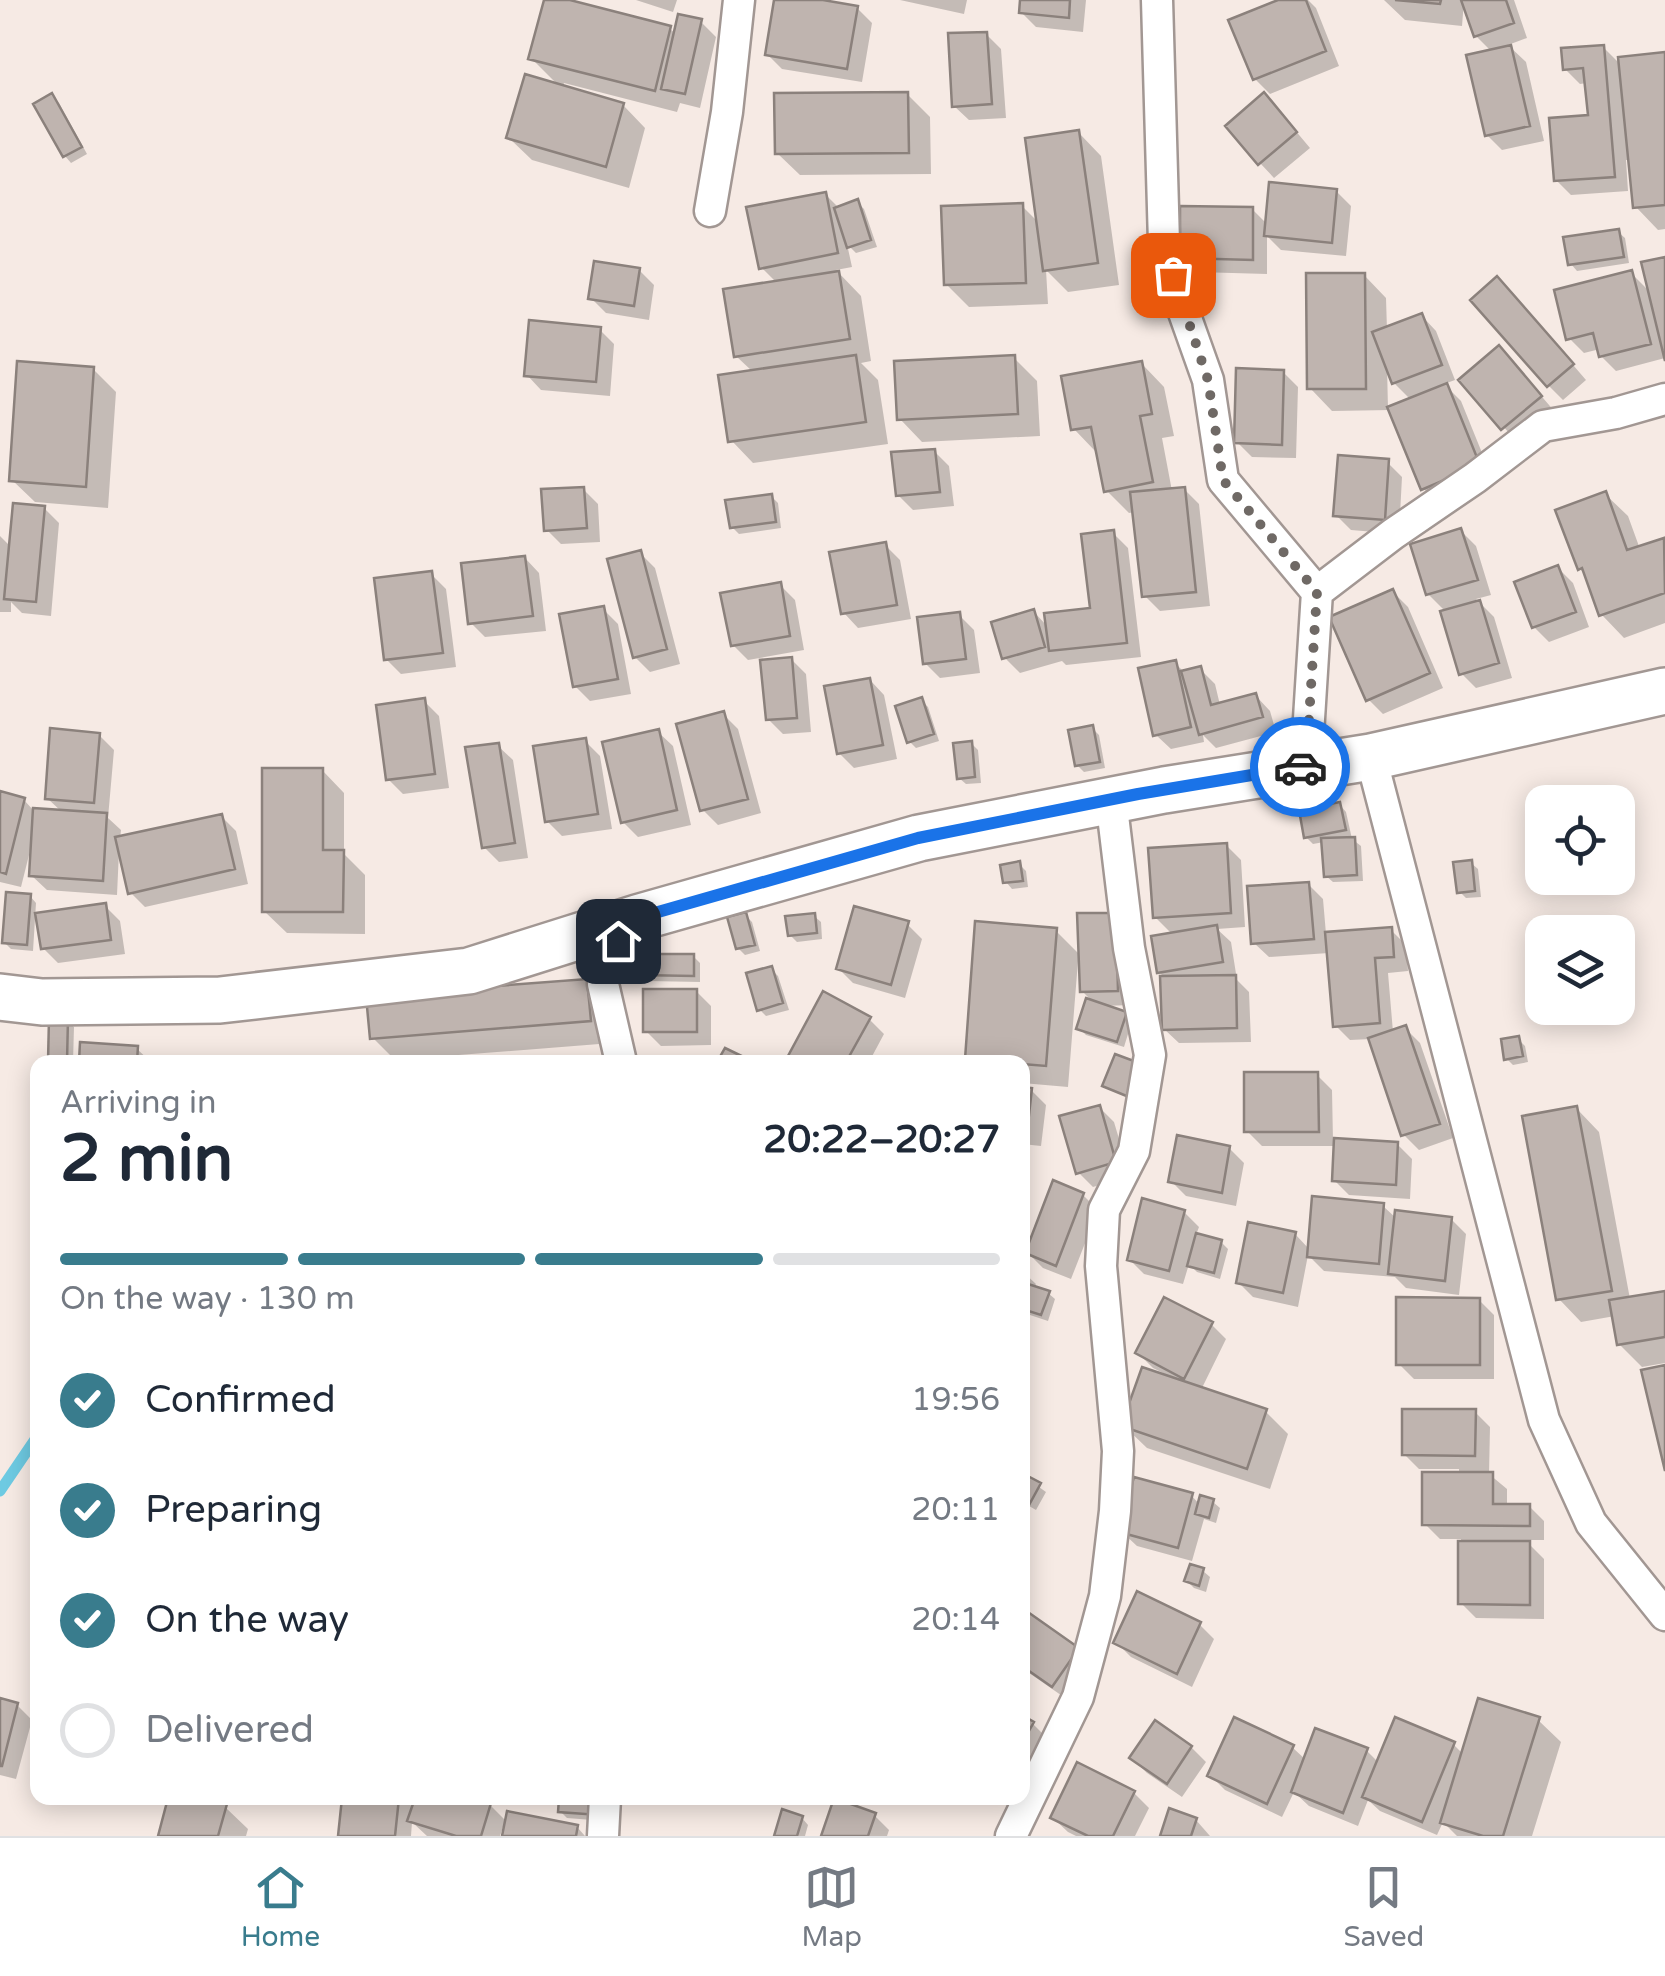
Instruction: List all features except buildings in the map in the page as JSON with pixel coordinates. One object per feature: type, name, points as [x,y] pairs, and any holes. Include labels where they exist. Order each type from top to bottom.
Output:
[{"type":"street","points":[[710,211],[727,112],[738,0]]},
{"type":"street","points":[[1157,0],[1164,243],[1208,380],[1223,480],[1317,592],[1306,766]]},
{"type":"street","points":[[1317,592],[1542,426],[1616,414],[1665,400]]},
{"type":"street","points":[[0,996],[42,1002],[220,1000],[469,971],[637,918],[918,838],[1111,800],[1371,757],[1665,690]]},
{"type":"street","points":[[1371,757],[1544,1420],[1591,1523],[1665,1614]]},
{"type":"street","points":[[1030,1797],[1078,1697],[1105,1596],[1115,1511],[1118,1451],[1101,1266],[1104,1210],[1134,1151],[1150,1055],[1129,948],[1111,800]]},
{"type":"street","points":[[619,1055],[603,984],[606,958],[637,918]]},
{"type":"street","points":[[603,1836],[605,1805]]},
{"type":"street","points":[[1011,1836],[1026,1805]]},
{"type":"waterway","points":[[0,1491],[30,1447]]},
{"type":"way so far","points":[[1173,275],[1208,380],[1223,480],[1317,592],[1306,766],[1300,767]]},
{"type":"route","points":[[618,941],[637,918],[918,838],[1138,794],[1300,767]]}]
